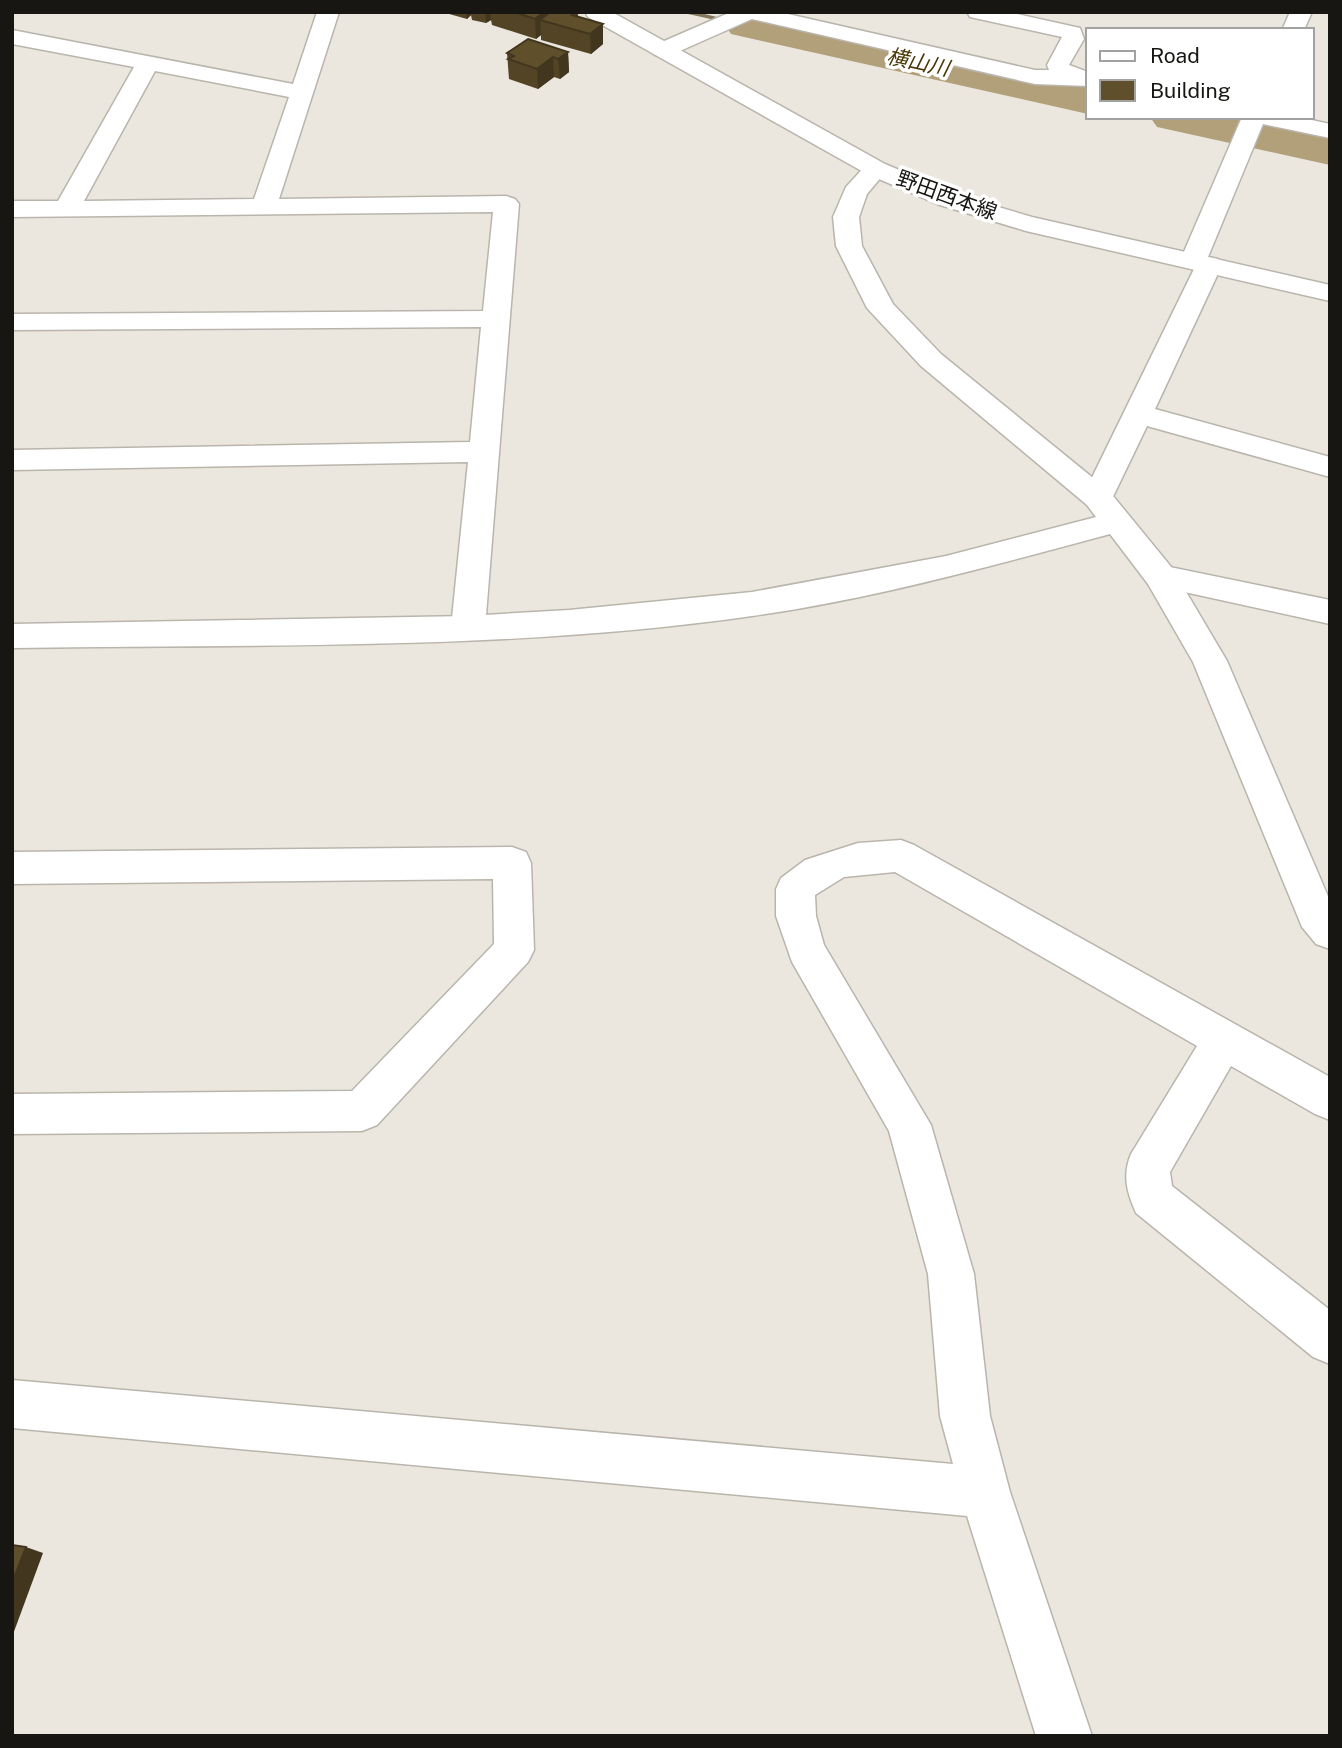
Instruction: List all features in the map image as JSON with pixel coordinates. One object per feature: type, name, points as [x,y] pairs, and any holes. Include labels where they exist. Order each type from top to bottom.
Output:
[{"type":"street","points":[[264,207],[328,12]]},
{"type":"street","name":"野田西本線","points":[[596,12],[876,169],[949,200],[1026,223],[1330,293]]},
{"type":"street","points":[[978,12],[1052,19],[1072,33],[1073,39],[1058,65],[1060,70],[1084,78]]},
{"type":"street","points":[[1294,28],[1301,12]]},
{"type":"street","points":[[663,50],[747,13],[1035,77],[1084,78]]},
{"type":"street","points":[[12,37],[301,92]]},
{"type":"street","points":[[67,208],[146,64]]},
{"type":"street","points":[[1107,510],[1138,414],[1201,263],[1253,125],[1330,131]]},
{"type":"street","points":[[876,169],[855,192],[846,218],[849,246],[881,307],[931,360],[1107,510],[1160,576],[1210,661],[1316,915],[1330,932]]},
{"type":"street","points":[[12,209],[506,204],[468,628]]},
{"type":"street","points":[[12,322],[495,319]]},
{"type":"street","points":[[1138,414],[1330,467]]},
{"type":"street","points":[[12,460],[484,452]]},
{"type":"street","points":[[12,636],[468,628],[569,622],[752,604],[946,567],[1107,510]]},
{"type":"street","points":[[1160,576],[1330,612]]},
{"type":"street","points":[[1064,1736],[985,1492],[965,1416],[951,1274],[909,1125],[806,950],[796,916],[795,889],[809,876],[835,863],[864,855],[901,856],[1330,1100]]},
{"type":"street","points":[[12,868],[512,863],[514,950],[362,1111],[12,1114]]},
{"type":"street","points":[[1224,1039],[1147,1169],[1152,1198],[1330,1340]]},
{"type":"street","points":[[12,1404],[985,1492]]},
{"type":"building","points":[[514,12],[544,12],[535,19]]},
{"type":"building","points":[[550,12],[575,12],[572,15],[603,24],[590,34],[540,20]]},
{"type":"building","points":[[528,39],[568,52],[558,59],[553,57],[537,69],[508,59],[514,56],[507,53]]},
{"type":"building","points":[[12,1545],[26,1547],[12,1583]]},
{"type":"waterway","points":[[683,12],[747,25]]},
{"type":"waterway","name":"横山川","points":[[747,25],[1086,100]]},
{"type":"waterway","name":"横山川","points":[[1183,119],[1330,150]]}]
